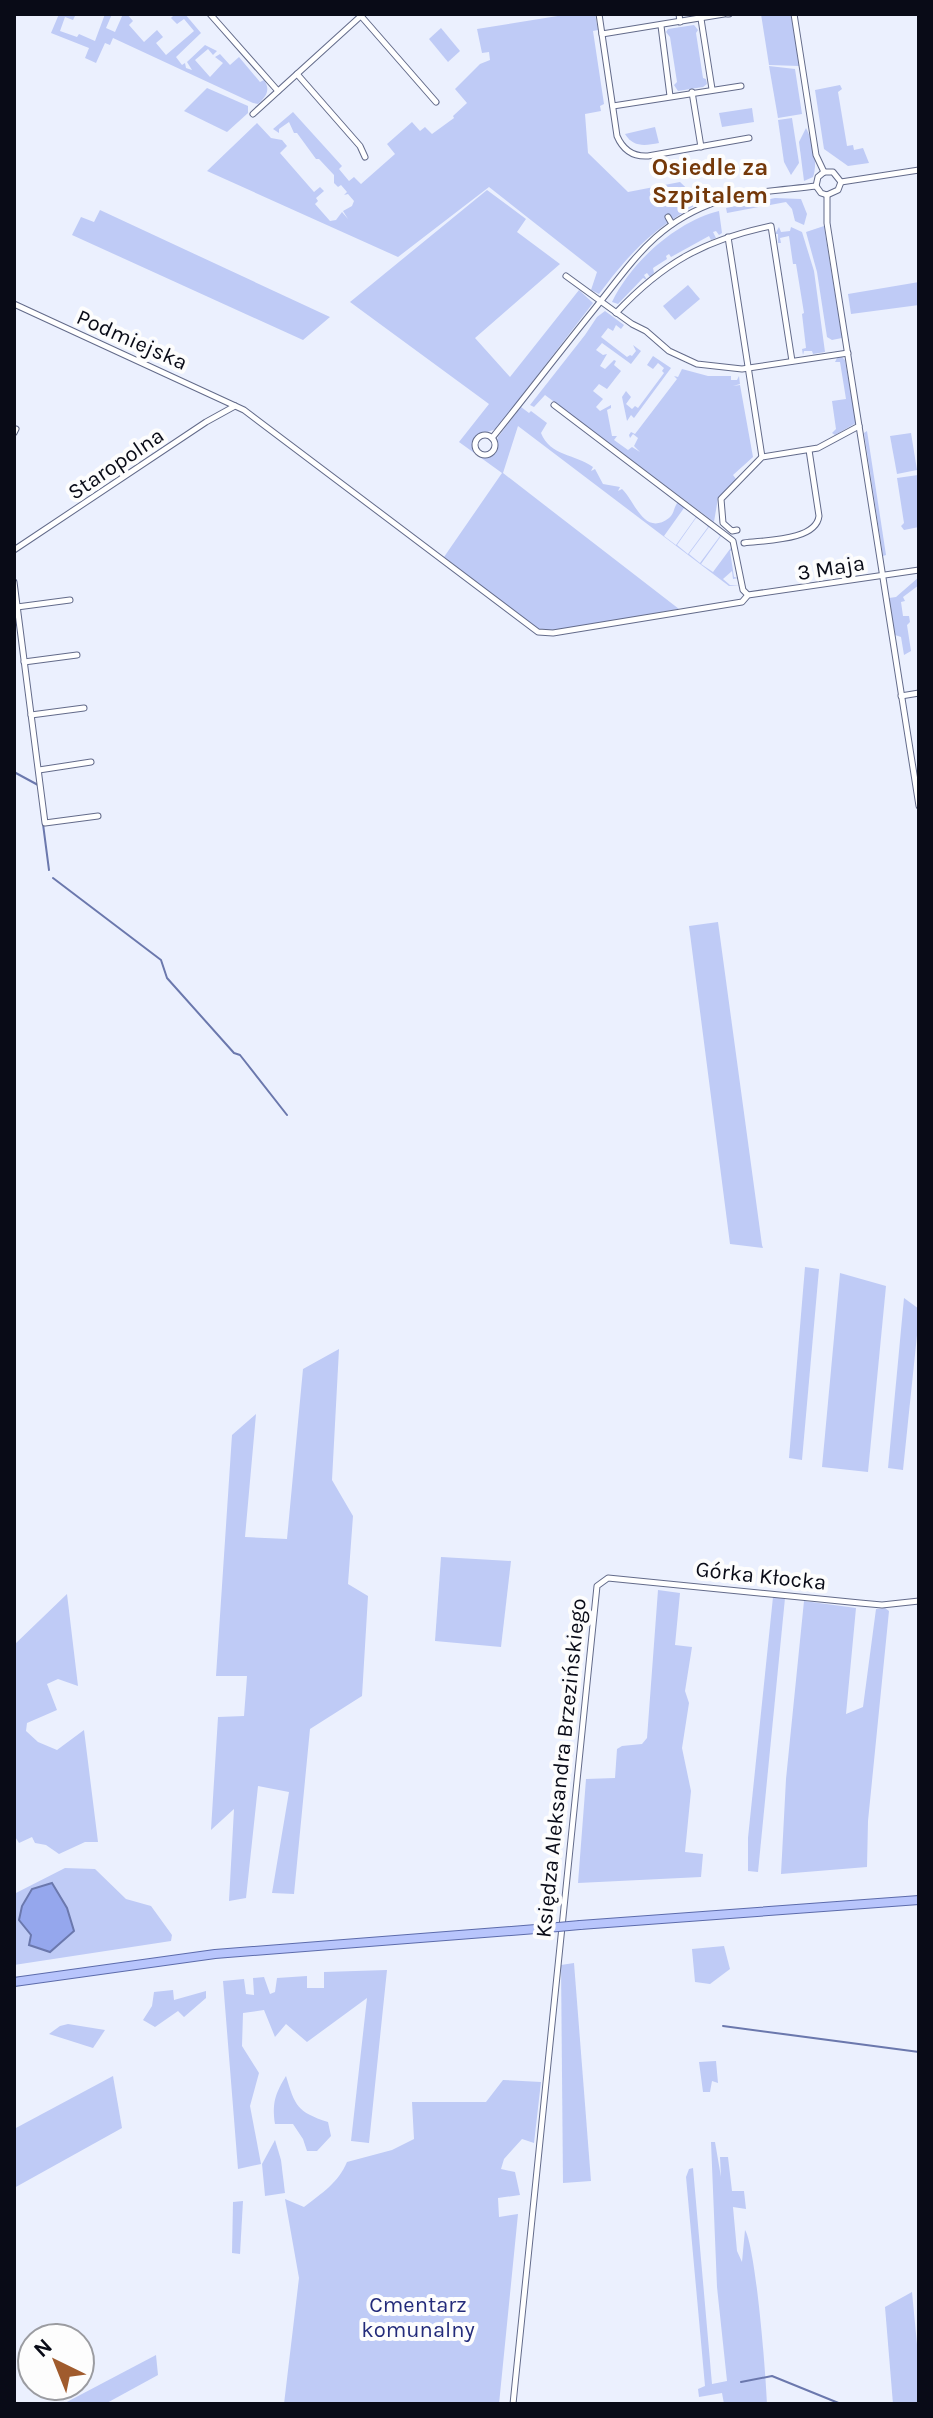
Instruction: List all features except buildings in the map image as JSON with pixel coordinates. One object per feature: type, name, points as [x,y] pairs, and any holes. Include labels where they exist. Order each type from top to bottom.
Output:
[{"type":"main road","points":[[14,1982],[229,1953],[919,1900]]},
{"type":"street","points":[[210,14],[278,91]]},
{"type":"street","points":[[599,14],[617,136],[629,152],[643,156],[749,138]]},
{"type":"street","points":[[679,14],[680,22]]},
{"type":"street","points":[[602,34],[726,14]]},
{"type":"street","points":[[794,14],[816,155],[824,172]]},
{"type":"street","points":[[253,114],[362,15],[436,102]]},
{"type":"street","points":[[701,19],[712,89]]},
{"type":"street","points":[[661,26],[670,96]]},
{"type":"street","points":[[297,74],[360,146],[365,157]]},
{"type":"street","points":[[613,106],[741,86]]},
{"type":"street","points":[[692,92],[701,147]]},
{"type":"street","points":[[841,182],[919,170]]},
{"type":"street","points":[[824,172],[833,172],[841,182],[838,190],[827,195],[816,186],[818,177],[824,172]]},
{"type":"street","points":[[492,438],[639,253],[672,224],[722,200],[816,186]]},
{"type":"street","points":[[827,195],[827,223],[919,806]]},
{"type":"street","points":[[668,217],[672,224]]},
{"type":"street","points":[[616,313],[668,265],[699,247],[771,226],[792,361]]},
{"type":"street","points":[[728,237],[762,457]]},
{"type":"street","points":[[566,276],[646,331],[669,351],[715,368],[749,368],[848,353]]},
{"type":"street","name":"Podmiejska","points":[[14,304],[236,405],[538,632],[553,633],[742,602],[748,595]]},
{"type":"street","name":"Staropolna","points":[[14,550],[236,405]]},
{"type":"street","points":[[554,405],[733,541],[743,590],[748,595]]},
{"type":"street","points":[[737,530],[732,531],[723,523],[721,499],[762,457],[821,447],[859,426]]},
{"type":"street","points":[[744,543],[807,533],[817,525],[819,516],[809,450]]},
{"type":"street","name":"3 Maja","points":[[748,595],[919,570]]},
{"type":"street","points":[[14,582],[45,823],[98,816]]},
{"type":"street","points":[[17,607],[70,600]]},
{"type":"street","points":[[24,662],[77,655]]},
{"type":"street","points":[[901,696],[919,693]]},
{"type":"street","points":[[31,715],[84,708]]},
{"type":"street","points":[[39,770],[91,762]]},
{"type":"street","name":"Górka Kłocka","points":[[600,1582],[608,1578],[627,1579],[882,1605],[919,1601]]},
{"type":"street","name":"Księdza Aleksandra Brzezińskiego","points":[[513,2404],[594,1592],[600,1582]]},
{"type":"green space","points":[[59,14],[75,16],[73,20],[65,17],[60,31],[95,41],[105,14],[112,14],[106,28],[115,32],[123,14],[127,14],[133,21],[129,25],[144,42],[157,30],[163,37],[156,43],[166,55],[194,31],[184,19],[177,24],[171,18],[175,14],[185,14],[201,33],[176,57],[182,65],[185,63],[186,68],[192,70],[187,62],[205,45],[217,51],[213,55],[208,49],[195,60],[210,77],[223,63],[215,57],[220,54],[230,65],[239,57],[260,82],[264,80],[267,93],[258,104],[253,103],[113,38],[110,45],[105,43],[96,63],[85,58],[89,48],[51,33]]},
{"type":"green space","points":[[570,14],[595,14],[598,30],[593,31],[604,104],[600,106],[601,111],[585,114],[588,153],[628,192],[680,182],[701,202],[644,242],[599,294],[591,290],[597,272],[489,187],[398,257],[207,171],[257,123],[271,138],[282,140],[287,146],[280,153],[314,192],[320,187],[324,191],[316,198],[318,201],[315,204],[330,221],[336,220],[342,212],[348,219],[343,211],[354,201],[348,194],[344,195],[347,192],[341,185],[338,187],[334,183],[334,175],[316,159],[294,133],[289,122],[279,129],[279,133],[273,129],[293,112],[342,166],[339,169],[349,181],[354,177],[361,184],[395,154],[387,144],[412,122],[420,131],[425,127],[432,134],[454,118],[467,103],[455,89],[480,64],[490,60],[489,52],[482,53],[477,29]]},
{"type":"green space","points":[[761,14],[791,14],[799,66],[769,65]]},
{"type":"green space","points":[[694,25],[698,30],[703,78],[707,84],[678,91],[674,85],[677,82],[670,37],[666,32],[668,29]]},
{"type":"green space","points":[[441,28],[460,51],[448,62],[429,39]]},
{"type":"green space","points":[[769,66],[795,69],[802,114],[778,118]]},
{"type":"green space","points":[[840,85],[842,89],[838,92],[847,146],[853,145],[854,150],[863,148],[869,163],[848,166],[824,149],[815,90]]},
{"type":"green space","points":[[207,88],[248,106],[248,113],[227,132],[184,111]]},
{"type":"green space","points":[[752,108],[754,122],[722,127],[719,113]]},
{"type":"green space","points":[[792,118],[799,163],[791,175],[784,162],[778,120]]},
{"type":"green space","points":[[655,127],[659,143],[639,144],[625,134]]},
{"type":"green space","points":[[806,128],[813,146],[815,166],[813,177],[804,181],[799,142]]},
{"type":"green space","points":[[487,190],[526,219],[517,232],[560,264],[475,338],[510,377],[579,290],[593,303],[496,429],[476,436],[474,450],[485,457],[493,454],[498,437],[521,407],[529,413],[531,411],[547,423],[541,433],[550,446],[593,467],[591,471],[595,469],[603,484],[620,487],[618,491],[622,489],[627,494],[647,520],[660,523],[669,518],[678,502],[688,510],[684,508],[664,536],[676,545],[696,517],[693,514],[701,519],[696,518],[677,545],[688,554],[708,527],[705,523],[713,528],[709,527],[689,554],[700,563],[720,536],[717,533],[725,537],[721,536],[701,564],[713,572],[733,545],[734,550],[730,551],[734,577],[739,578],[733,579],[732,571],[723,579],[730,585],[740,585],[729,586],[518,426],[503,473],[679,609],[551,631],[537,629],[444,557],[502,473],[459,442],[489,404],[350,302]]},
{"type":"green space","points":[[775,198],[801,199],[807,214],[804,225],[795,221],[792,209],[786,202],[727,213],[726,208]]},
{"type":"green space","points":[[100,210],[330,317],[303,340],[72,235],[81,217],[94,222]]},
{"type":"green space","points":[[719,211],[722,233],[713,232],[716,238],[711,240],[709,236],[671,257],[669,254],[667,259],[653,268],[654,273],[650,277],[647,273],[644,275],[647,280],[643,278],[618,304],[612,302],[631,272],[657,245],[687,224]]},
{"type":"green space","points":[[824,226],[842,338],[832,340],[827,337],[817,272],[806,232]]},
{"type":"green space","points":[[779,227],[781,232],[790,231],[791,227],[802,232],[814,271],[825,352],[813,354],[812,351],[804,351],[803,355],[802,349],[806,348],[804,313],[796,264],[793,264],[789,236],[780,238],[781,243],[778,243],[778,234],[775,234]]},
{"type":"green space","points":[[919,282],[919,305],[851,314],[848,294]]},
{"type":"green space","points":[[688,285],[700,299],[675,320],[663,306]]},
{"type":"green space","points":[[605,311],[624,325],[621,329],[616,325],[613,331],[608,328],[601,337],[627,357],[636,351],[633,345],[641,351],[631,364],[602,343],[596,350],[607,354],[600,366],[605,369],[614,360],[614,365],[621,371],[607,389],[599,384],[593,391],[603,399],[596,407],[600,411],[611,405],[607,410],[612,436],[617,436],[614,440],[628,450],[632,447],[640,452],[634,446],[638,438],[633,434],[630,438],[629,435],[631,432],[635,434],[682,369],[708,376],[731,376],[731,380],[737,380],[739,376],[740,384],[733,386],[740,385],[753,457],[733,475],[736,479],[718,498],[714,522],[545,395],[534,407],[530,405],[597,317]]},
{"type":"green space","points":[[653,356],[671,368],[634,418],[631,415],[627,421],[622,397],[626,391],[631,397],[626,404],[632,409],[635,406],[638,408],[664,373],[664,368],[658,363],[653,369],[647,365]]},
{"type":"green space","points":[[842,357],[856,423],[835,435],[832,433],[836,429],[832,401],[846,399],[840,362],[835,362]]},
{"type":"green space","points":[[867,431],[886,555],[883,556],[864,433]]},
{"type":"green space","points":[[911,433],[917,470],[897,474],[890,436]]},
{"type":"green space","points":[[918,475],[919,527],[904,530],[901,526],[904,523],[897,478]]},
{"type":"green space","points":[[919,577],[919,585],[901,602],[903,616],[909,616],[910,622],[907,625],[911,651],[904,655],[901,637],[895,635],[889,598],[896,597]]},
{"type":"green space","points":[[718,922],[763,1248],[730,1244],[689,926]]},
{"type":"green space","points":[[805,1267],[819,1269],[802,1460],[789,1458]]},
{"type":"green space","points":[[840,1273],[886,1286],[868,1472],[822,1467]]},
{"type":"green space","points":[[904,1298],[919,1309],[919,1316],[903,1470],[888,1468]]},
{"type":"green space","points":[[339,1349],[332,1480],[353,1516],[348,1584],[368,1596],[362,1696],[310,1729],[294,1894],[272,1893],[289,1792],[258,1786],[246,1898],[229,1901],[234,1809],[211,1830],[218,1717],[244,1716],[247,1676],[216,1676],[232,1435],[256,1414],[245,1537],[287,1539],[303,1369]]},
{"type":"green space","points":[[441,1557],[511,1561],[501,1647],[435,1641]]},
{"type":"green space","points":[[658,1590],[680,1593],[675,1645],[692,1647],[685,1691],[689,1703],[682,1748],[691,1791],[685,1852],[703,1854],[701,1877],[578,1883],[586,1779],[615,1778],[617,1749],[642,1744],[647,1738]]},
{"type":"green space","points":[[67,1594],[78,1686],[58,1679],[47,1684],[57,1710],[27,1723],[26,1731],[38,1742],[57,1750],[84,1730],[98,1842],[85,1842],[59,1854],[46,1845],[35,1843],[32,1837],[19,1843],[14,1835],[14,1645]]},
{"type":"green space","points":[[773,1597],[785,1598],[758,1872],[748,1871],[748,1838]]},
{"type":"green space","points":[[804,1601],[856,1608],[846,1714],[863,1707],[876,1609],[889,1611],[868,1821],[867,1867],[781,1874],[786,1779]]},
{"type":"green space","points":[[65,1868],[95,1869],[126,1899],[151,1906],[172,1935],[171,1941],[14,1965],[14,1894]]},
{"type":"green space","points":[[724,1946],[730,1969],[710,1984],[695,1982],[692,1949]]},
{"type":"green space","points":[[574,1963],[591,2181],[563,2183],[561,1965]]},
{"type":"green space","points":[[387,1970],[369,2143],[351,2141],[367,1998],[307,2042],[286,2024],[275,2037],[264,2010],[243,2013],[242,2046],[259,2073],[250,2106],[261,2164],[238,2169],[223,1981],[244,1979],[246,1994],[254,1995],[253,1978],[264,1977],[270,1994],[275,1992],[277,1978],[307,1976],[307,1988],[324,1988],[324,1972]]},
{"type":"green space","points":[[173,1990],[174,2000],[206,1991],[206,1998],[184,2017],[178,2011],[155,2027],[143,2020],[152,2006],[154,1992]]},
{"type":"green space","points":[[68,2024],[105,2030],[93,2048],[49,2034]]},
{"type":"green space","points":[[716,2061],[718,2083],[712,2081],[710,2092],[703,2092],[699,2062]]},
{"type":"green space","points":[[113,2076],[122,2128],[14,2188],[14,2129]]},
{"type":"green space","points":[[286,2076],[292,2094],[303,2111],[328,2122],[331,2136],[317,2151],[307,2151],[293,2124],[275,2124],[275,2099]]},
{"type":"green space","name":"Cmentarz komunalny","points":[[503,2080],[541,2082],[534,2143],[522,2139],[504,2159],[501,2169],[515,2172],[520,2195],[498,2198],[499,2217],[518,2214],[499,2404],[284,2404],[299,2278],[285,2199],[304,2207],[334,2182],[347,2162],[392,2150],[414,2139],[412,2102],[486,2102]]},
{"type":"green space","points":[[275,2140],[285,2193],[265,2196],[262,2164]]},
{"type":"green space","points":[[711,2142],[715,2142],[721,2177],[720,2157],[728,2157],[732,2191],[744,2191],[746,2209],[733,2207],[737,2251],[742,2262],[745,2230],[757,2286],[767,2404],[724,2404],[722,2393],[699,2397],[698,2389],[705,2386],[686,2177],[689,2169],[693,2168],[712,2384],[727,2381],[717,2287]]},
{"type":"green space","points":[[243,2201],[240,2254],[232,2253],[233,2202]]},
{"type":"green space","points":[[912,2292],[919,2365],[919,2404],[893,2404],[885,2307]]},
{"type":"green space","points":[[156,2355],[158,2375],[105,2404],[63,2404],[96,2402],[96,2387]]},
{"type":"water","points":[[52,1883],[67,1908],[74,1931],[50,1952],[29,1945],[31,1935],[19,1920],[22,1906],[32,1889]]},
{"type":"waterway","points":[[14,772],[38,785]]},
{"type":"waterway","points":[[43,824],[49,870]]},
{"type":"waterway","points":[[53,878],[161,960],[167,978],[234,1053],[240,1055],[287,1115]]},
{"type":"waterway","points":[[723,2026],[919,2052]]},
{"type":"waterway","points":[[741,2382],[772,2376],[841,2404]]},
{"type":"district","name":"Osiedle za Szpitalem","points":[[710,181]]}]
